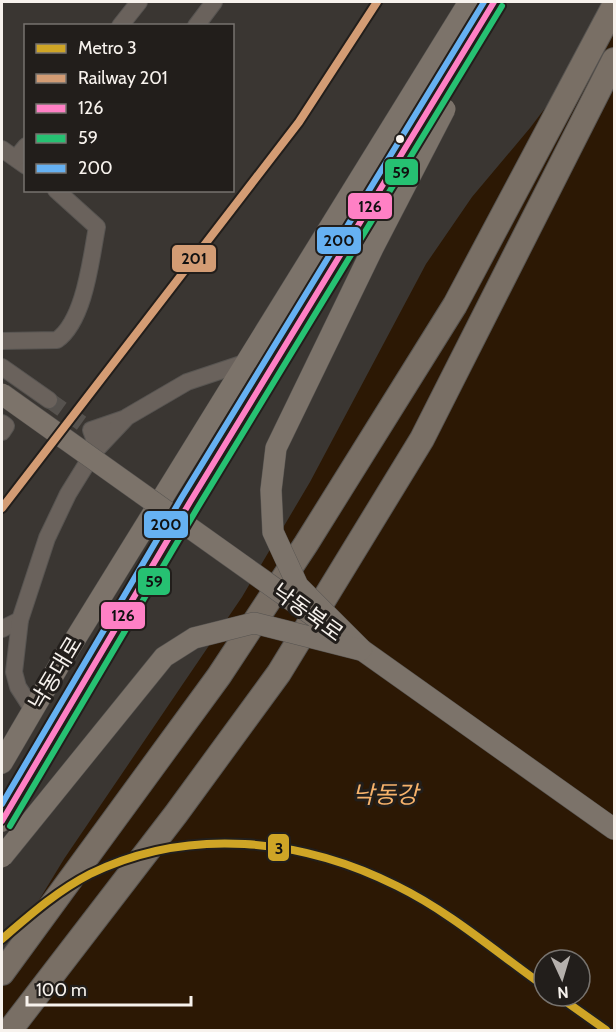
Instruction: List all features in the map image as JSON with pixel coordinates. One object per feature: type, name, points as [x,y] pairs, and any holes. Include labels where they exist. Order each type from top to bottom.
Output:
[{"type":"highway","points":[[2,973],[206,695],[306,544],[455,305],[615,6]]},
{"type":"highway","points":[[10,1030],[176,814],[279,673],[422,439],[615,60]]},
{"type":"main road","name":"낙동대로","points":[[2,763],[244,363],[469,2]]},
{"type":"main road","name":"낙동대로","points":[[2,821],[190,502],[496,2]]},
{"type":"main road","points":[[362,650],[298,586],[273,532],[271,490],[276,448],[496,2]]},
{"type":"main road","name":"낙동북로","points":[[2,394],[615,829]]},
{"type":"main road","points":[[2,856],[164,657],[194,638],[254,623],[362,650]]},
{"type":"street","points":[[122,24],[139,2]]},
{"type":"street","points":[[198,24],[214,2]]},
{"type":"street","points":[[2,149],[22,157]]},
{"type":"street","points":[[2,341],[57,340],[64,335],[77,312],[87,277],[97,226],[65,193]]},
{"type":"street","points":[[33,710],[18,687],[14,672],[20,620],[47,538],[68,494],[94,452],[94,438],[91,430],[127,417],[187,382],[244,363]]},
{"type":"street","points":[[2,367],[49,400]]},
{"type":"street","points":[[2,629],[20,620]]},
{"type":"water","name":"낙동강","points":[[614,17],[614,1030],[2,1030],[2,961],[64,859],[242,597],[310,482],[426,264],[472,197],[530,128]]},
{"type":"tunnel","points":[[49,400],[91,430]]},
{"type":"metro line","name":"3","points":[[2,939],[66,888],[90,874],[127,859],[166,849],[205,844],[245,844],[284,848],[323,857],[397,886],[454,920],[532,977]]},
{"type":"metro line","name":"3","points":[[575,1008],[606,1030]]},
{"type":"rail line","name":"201","points":[[2,508],[299,122],[377,2]]},
{"type":"transit line","name":"200","points":[[2,804],[182,497],[484,2]]},
{"type":"transit line","name":"126","points":[[2,821],[190,502],[494,2]]},
{"type":"transit line","name":"59","points":[[10,826],[198,507],[502,6]]}]
